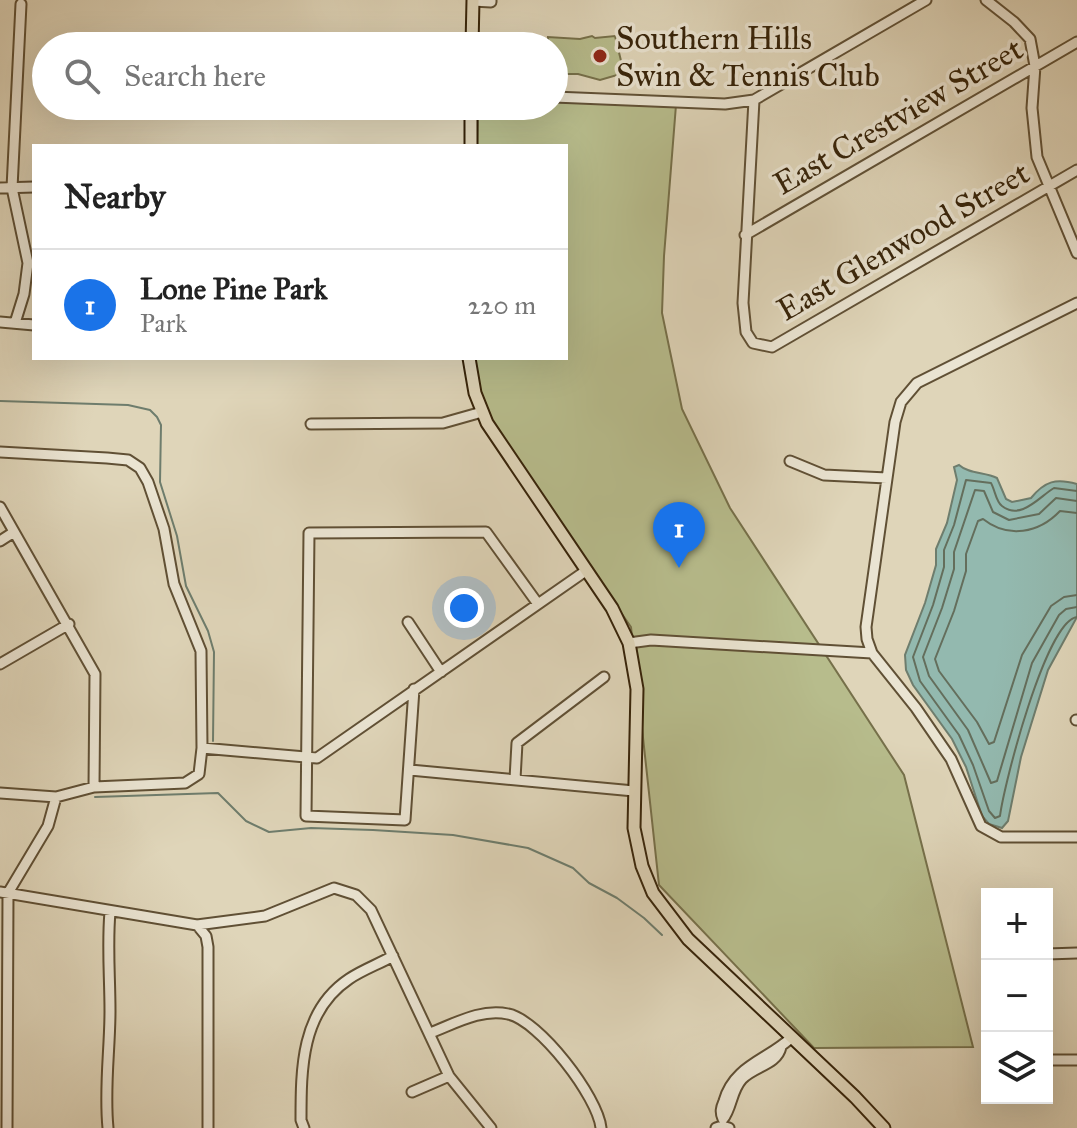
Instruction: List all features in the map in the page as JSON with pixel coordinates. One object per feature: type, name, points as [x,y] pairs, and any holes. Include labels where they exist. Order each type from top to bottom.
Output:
[{"type":"main road","points":[[472,32],[473,0]]},
{"type":"main road","points":[[471,120],[471,144]]},
{"type":"main road","points":[[469,360],[475,393],[499,443],[612,608],[629,643],[637,689],[634,791],[637,847],[645,875],[659,903],[688,939],[884,1128]]},
{"type":"street","points":[[473,0],[491,0]]},
{"type":"street","points":[[568,98],[725,104],[754,100],[926,0]]},
{"type":"street","points":[[986,0],[1030,39],[1035,66],[1032,108],[1037,157],[1077,253]]},
{"type":"street","points":[[15,323],[24,294],[28,263],[12,188],[17,2]]},
{"type":"street","name":"East Crestview Street","points":[[745,235],[1077,42]]},
{"type":"street","points":[[745,235],[754,100]]},
{"type":"street","points":[[2,144],[14,142]]},
{"type":"street","name":"East Glenwood Street","points":[[745,235],[743,303],[746,332],[753,343],[772,347],[1077,170]]},
{"type":"street","points":[[0,188],[32,187]]},
{"type":"street","points":[[1077,303],[917,383],[901,402],[895,422],[866,620],[867,639],[872,653],[946,750],[978,822],[988,832],[1006,837],[1077,837]]},
{"type":"street","points":[[0,322],[32,325]]},
{"type":"street","points":[[311,424],[443,423],[482,412]]},
{"type":"street","points":[[0,452],[128,460],[140,468],[164,529],[174,584],[198,639],[202,662],[199,774],[185,783],[94,787],[56,797],[0,793]]},
{"type":"street","points":[[790,461],[824,475],[887,478]]},
{"type":"street","points":[[0,507],[95,674],[94,787]]},
{"type":"street","points":[[0,541],[14,532]]},
{"type":"street","points":[[414,689],[405,820],[306,816],[309,533],[486,532],[538,604]]},
{"type":"street","points":[[202,748],[317,758],[587,570]]},
{"type":"street","points":[[408,622],[441,672]]},
{"type":"street","points":[[0,664],[69,624]]},
{"type":"street","points":[[629,643],[651,640],[872,653]]},
{"type":"street","points":[[515,779],[517,743],[604,677]]},
{"type":"street","points":[[410,770],[634,791]]},
{"type":"street","points":[[7,1128],[4,893],[48,826],[56,797]]},
{"type":"street","points":[[4,893],[197,925],[265,916],[334,888],[356,895],[371,910],[449,1076],[491,1128]]},
{"type":"street","points":[[108,1128],[105,1098],[110,1011],[107,950],[110,912]]},
{"type":"street","points":[[197,925],[206,936],[208,947],[208,1128]]},
{"type":"street","points":[[1053,954],[1077,953]]},
{"type":"street","points":[[304,1128],[301,1070],[306,1042],[315,1018],[348,979],[393,956]]},
{"type":"street","points":[[430,1033],[476,1015],[509,1014],[524,1020],[536,1029],[584,1089],[601,1128]]},
{"type":"street","points":[[722,1125],[722,1105],[728,1088],[742,1070],[774,1055],[792,1037]]},
{"type":"street","points":[[1053,1060],[1077,1060]]},
{"type":"street","points":[[412,1092],[449,1076]]},
{"type":"green space","name":"Southern Hills Swin & Tennis Club","points":[[615,36],[624,73],[600,80],[568,74],[568,38]]},
{"type":"green space","points":[[568,102],[676,105],[662,313],[682,409],[730,508],[904,775],[973,1047],[814,1048],[659,885],[631,627],[488,415],[479,391],[473,360],[568,360],[568,144],[477,144],[478,120],[568,120]]},
{"type":"water","points":[[959,465],[997,478],[1006,499],[1012,502],[1031,498],[1051,482],[1077,484],[1077,617],[1048,670],[1021,757],[1008,821],[1002,828],[989,824],[982,816],[966,767],[952,739],[913,685],[906,670],[905,655],[936,565],[936,549],[947,523],[957,480],[954,467]]},
{"type":"waterway","points":[[0,401],[128,405],[150,410],[157,417],[161,425],[160,482],[177,536],[186,586],[208,631],[214,652],[213,741]]},
{"type":"waterway","points":[[95,797],[218,793],[246,821],[269,832],[311,828],[373,830],[453,835],[528,848],[573,868],[589,883],[644,918],[662,935]]},
{"type":"place","name":"Southern Hills Swin & Tennis Club","points":[[600,56]]},
{"type":"place","name":"Lone Pine Park","points":[[679,568]]}]
